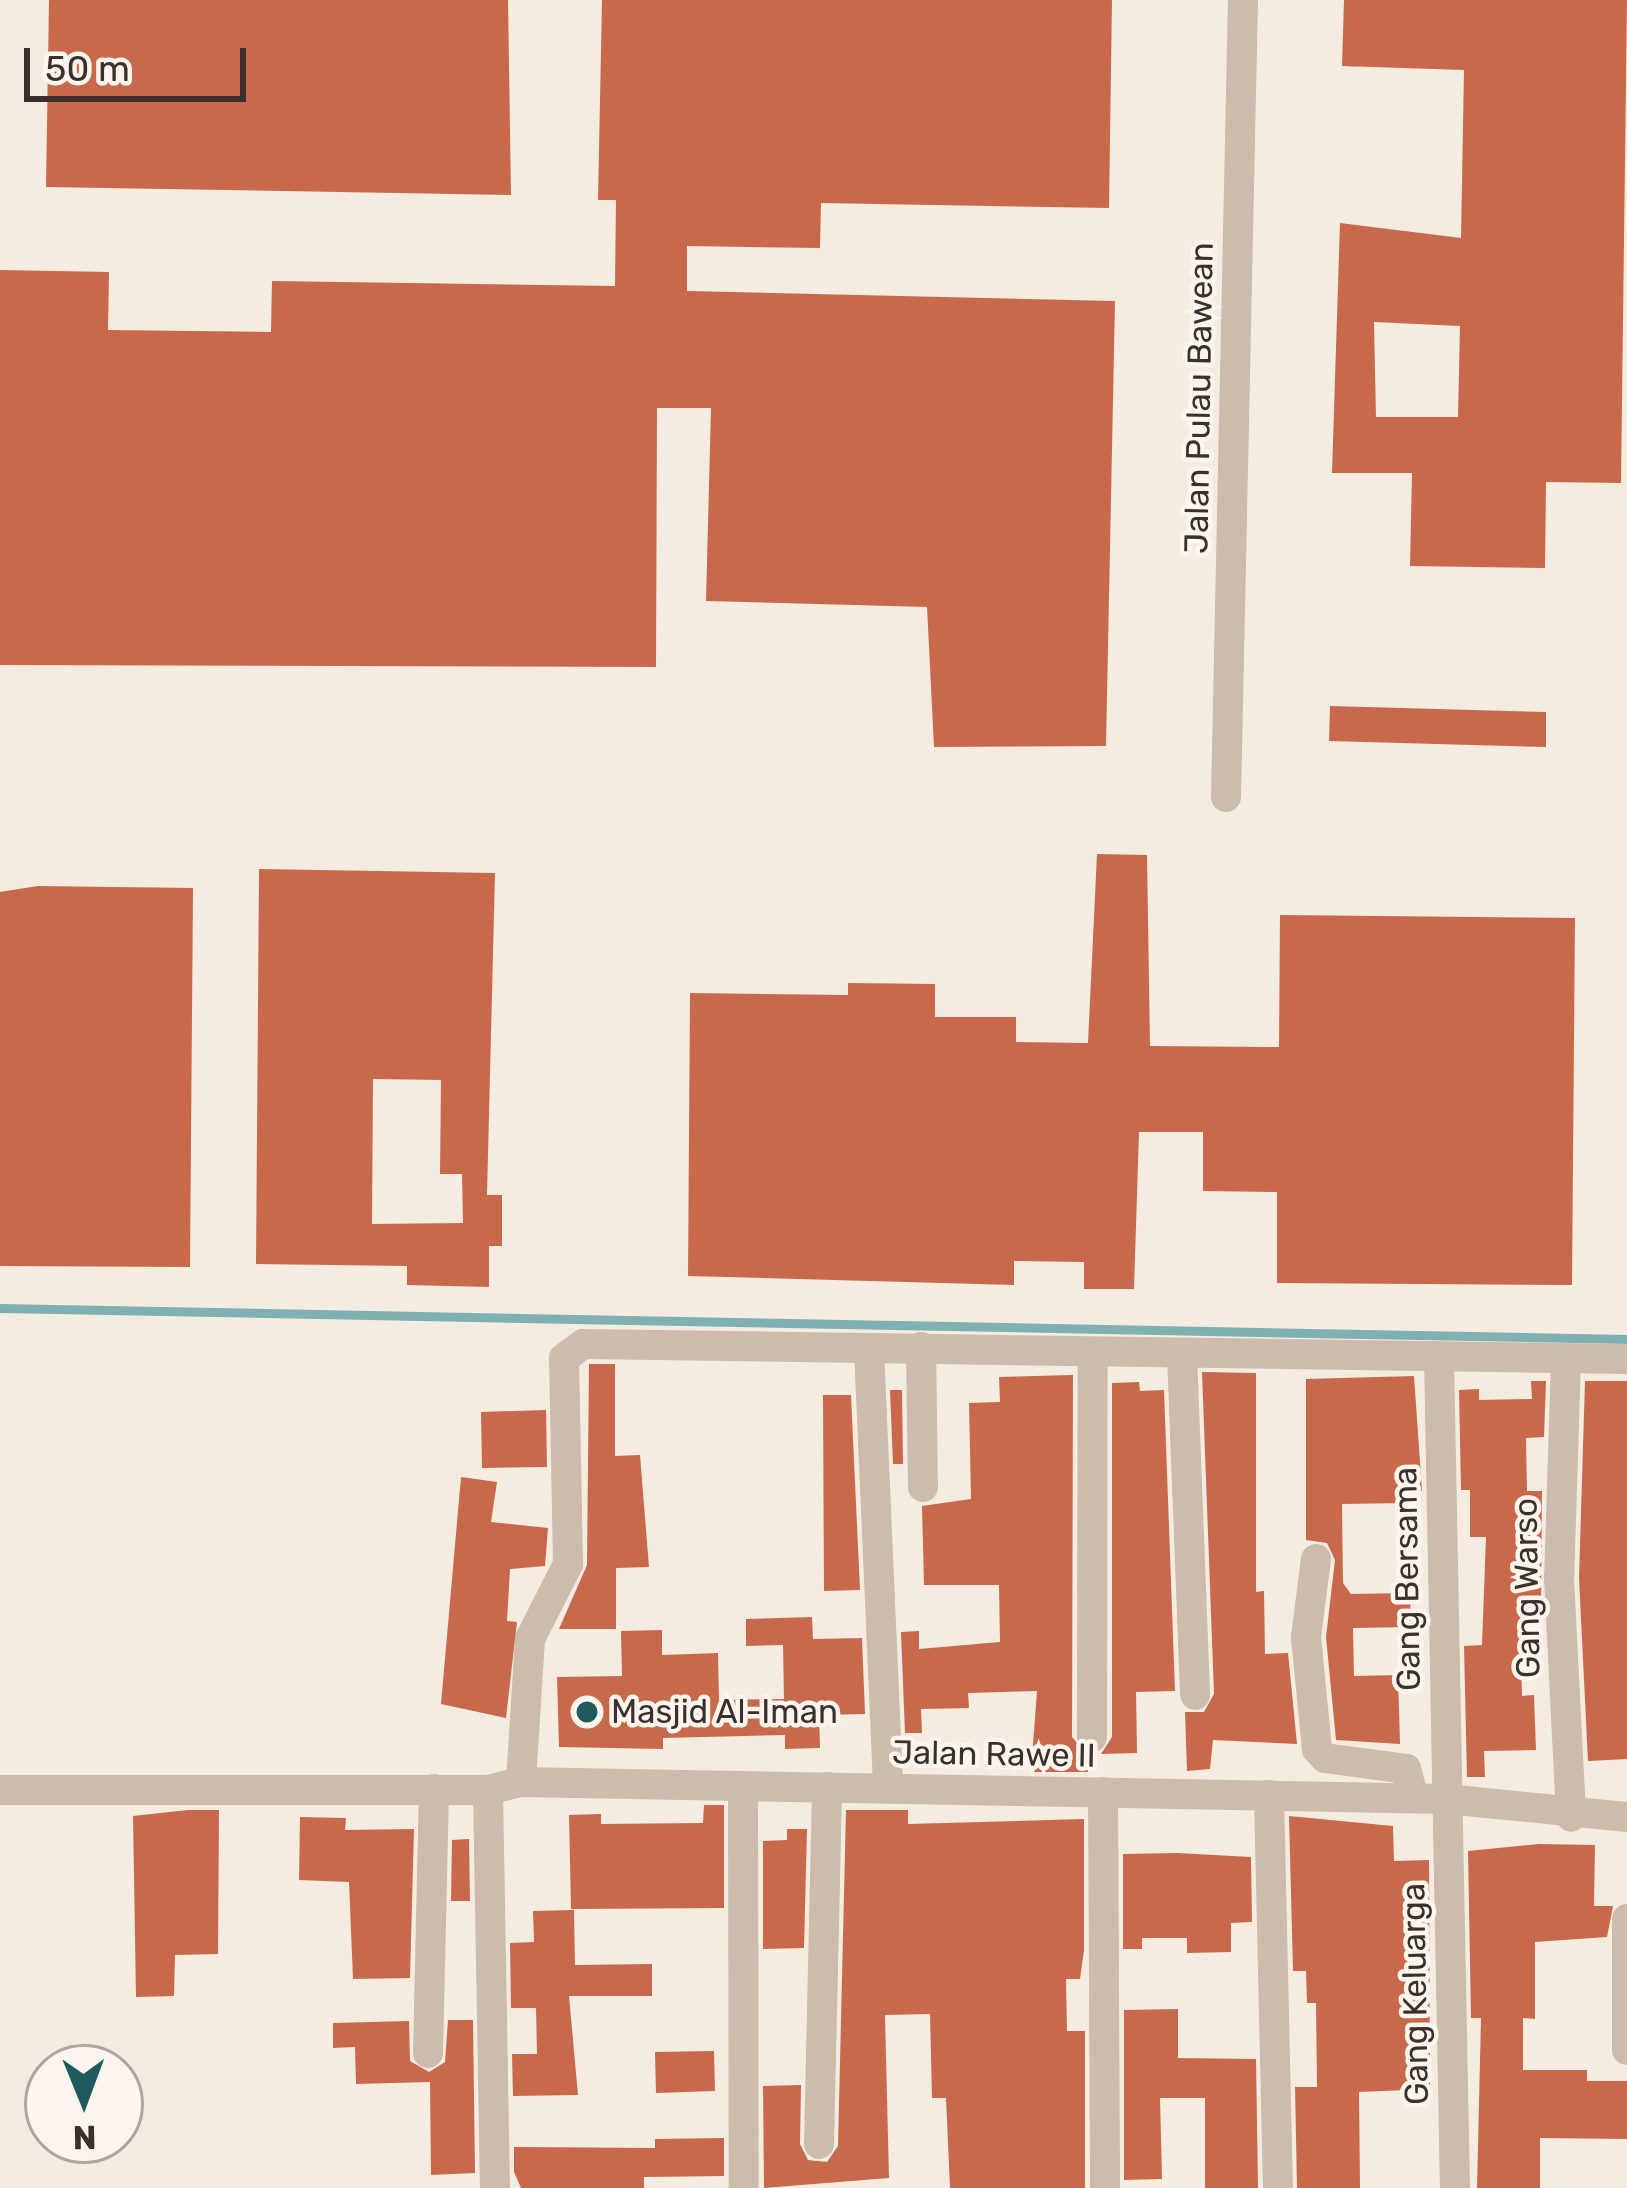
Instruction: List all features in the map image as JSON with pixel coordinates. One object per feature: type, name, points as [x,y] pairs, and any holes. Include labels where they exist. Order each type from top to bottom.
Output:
[{"type":"street","name":"Jalan Pulau Bawean","points":[[1226,797],[1243,0]]},
{"type":"street","points":[[921,1347],[923,1487]]},
{"type":"street","points":[[521,1782],[530,1639],[568,1564],[564,1358],[571,1349],[921,1347],[1627,1359]]},
{"type":"street","points":[[869,1349],[889,1789]]},
{"type":"street","points":[[1092,1737],[1093,1352]]},
{"type":"street","points":[[1182,1354],[1195,1695]]},
{"type":"street","name":"Gang Bersama","points":[[1439,1358],[1446,1799]]},
{"type":"street","name":"Gang Warso","points":[[1566,1359],[1559,1578],[1570,1817]]},
{"type":"street","points":[[1316,1559],[1306,1637],[1317,1749],[1325,1759],[1406,1769],[1414,1798]]},
{"type":"street","name":"Jalan Rawe II","points":[[0,1790],[488,1790],[521,1782],[827,1787],[1446,1799],[1570,1817],[1627,1817]]},
{"type":"street","points":[[743,1786],[744,2188]]},
{"type":"street","points":[[819,2144],[827,1787]]},
{"type":"street","points":[[428,2053],[434,1789]]},
{"type":"street","points":[[488,1790],[495,2188]]},
{"type":"street","points":[[1102,1792],[1106,2188]]},
{"type":"street","points":[[1269,1795],[1278,2188]]},
{"type":"street","name":"Gang Keluarga","points":[[1446,1799],[1455,2188]]},
{"type":"street","points":[[1627,1919],[1627,2050]]},
{"type":"building","points":[[49,0],[508,0],[511,195],[46,187]]},
{"type":"building","points":[[602,0],[1112,0],[1109,208],[821,203],[820,248],[687,246],[687,291],[1115,301],[1106,746],[934,747],[927,607],[706,601],[711,408],[657,408],[656,667],[0,665],[0,270],[109,272],[108,330],[271,332],[272,281],[615,286],[616,200],[598,200]]},
{"type":"building","points":[[1344,0],[1627,0],[1621,483],[1546,482],[1545,568],[1410,566],[1412,473],[1332,473],[1340,223],[1461,238],[1464,70],[1342,66]],"holes":[[[1374,322],[1460,326],[1458,417],[1376,417]]]},
{"type":"building","points":[[1330,706],[1546,712],[1546,747],[1329,741]]},
{"type":"building","points":[[1097,854],[1147,855],[1150,1046],[1279,1047],[1280,915],[1575,918],[1572,1285],[1277,1283],[1277,1192],[1203,1191],[1203,1132],[1139,1132],[1134,1289],[1084,1289],[1084,1262],[1014,1261],[1014,1285],[688,1276],[690,993],[848,995],[848,983],[935,984],[935,1017],[1016,1017],[1016,1042],[1088,1043]]},
{"type":"building","points":[[259,869],[495,873],[487,1195],[502,1195],[502,1246],[489,1246],[489,1287],[407,1285],[407,1266],[256,1264]],"holes":[[[373,1079],[441,1080],[440,1174],[462,1174],[463,1223],[372,1224]]]},
{"type":"building","points":[[38,886],[193,888],[190,1267],[0,1266],[0,892]]},
{"type":"building","points":[[589,1364],[615,1364],[615,1456],[640,1455],[649,1567],[616,1568],[616,1629],[559,1629],[587,1565]]},
{"type":"building","points":[[1202,1372],[1256,1373],[1256,1592],[1264,1591],[1265,1654],[1288,1653],[1297,1744],[1213,1740],[1210,1769],[1187,1771],[1185,1712],[1204,1712],[1214,1694]]},
{"type":"building","points":[[1073,1375],[1072,1737],[1088,1756],[1088,1772],[1031,1772],[1037,1691],[968,1693],[969,1708],[921,1709],[922,1733],[905,1733],[901,1632],[919,1631],[919,1649],[1000,1642],[999,1585],[924,1585],[922,1506],[971,1499],[969,1403],[1000,1402],[999,1377]]},
{"type":"building","points":[[1414,1376],[1422,1491],[1410,1491],[1410,1503],[1342,1504],[1343,1583],[1351,1594],[1410,1593],[1411,1627],[1353,1628],[1354,1676],[1398,1675],[1400,1744],[1336,1740],[1326,1637],[1335,1560],[1327,1543],[1306,1540],[1306,1379]]},
{"type":"building","points":[[1531,1381],[1546,1381],[1544,1437],[1526,1438],[1527,1491],[1542,1491],[1541,1609],[1527,1610],[1527,1622],[1520,1622],[1522,1696],[1534,1695],[1536,1750],[1484,1751],[1485,1777],[1467,1777],[1464,1646],[1482,1645],[1486,1537],[1470,1537],[1470,1490],[1461,1490],[1459,1390],[1479,1389],[1479,1400],[1532,1399]]},
{"type":"building","points":[[1585,1381],[1627,1381],[1627,1759],[1588,1761],[1579,1578]]},
{"type":"building","points":[[1139,1382],[1140,1391],[1164,1390],[1175,1691],[1136,1692],[1137,1753],[1101,1754],[1112,1737],[1112,1383]]},
{"type":"building","points":[[890,1390],[902,1390],[903,1464],[893,1464]]},
{"type":"building","points":[[823,1395],[851,1395],[860,1590],[824,1591]]},
{"type":"building","points":[[546,1410],[547,1467],[482,1468],[481,1412]]},
{"type":"building","points":[[461,1477],[497,1482],[491,1522],[548,1528],[545,1566],[510,1569],[507,1621],[517,1622],[506,1718],[441,1704]]},
{"type":"building","points":[[812,1617],[813,1639],[862,1638],[865,1714],[819,1715],[820,1748],[785,1749],[785,1735],[663,1738],[663,1749],[559,1747],[557,1677],[622,1676],[621,1631],[662,1630],[662,1655],[718,1653],[719,1700],[784,1699],[783,1645],[746,1646],[746,1619]]},
{"type":"building","points":[[704,1805],[724,1805],[724,1908],[571,1909],[569,1815],[601,1814],[601,1824],[703,1823]]},
{"type":"building","points":[[219,1810],[218,1954],[175,1955],[174,1996],[136,1997],[133,1816]]},
{"type":"building","points":[[846,1810],[908,1810],[908,1824],[1084,1819],[1084,1950],[1080,1979],[1066,1979],[1067,2031],[1085,2031],[1085,2188],[950,2188],[946,2098],[932,2098],[930,2014],[885,2015],[889,2178],[764,2188],[763,2086],[801,2085],[800,2144],[808,2160],[827,2162],[838,2146]]},
{"type":"building","points":[[1289,1816],[1393,1826],[1394,1861],[1429,1860],[1430,2089],[1359,2092],[1360,2188],[1297,2188],[1295,2087],[1317,2087],[1316,2003],[1307,2003],[1306,1971],[1293,1971]]},
{"type":"building","points":[[300,1817],[346,1818],[345,1830],[414,1829],[410,1978],[353,1979],[349,1882],[299,1880]]},
{"type":"building","points":[[787,1829],[807,1829],[804,1948],[763,1949],[763,1841],[787,1840]]},
{"type":"building","points":[[469,1839],[470,1901],[451,1901],[452,1840]]},
{"type":"building","points":[[1539,1844],[1595,1845],[1594,1906],[1613,1906],[1607,1937],[1535,1942],[1535,2019],[1523,2018],[1523,2070],[1587,2070],[1587,2081],[1627,2081],[1627,2139],[1540,2138],[1540,2188],[1477,2188],[1481,2018],[1471,2018],[1468,1851]]},
{"type":"building","points":[[1123,1854],[1251,1857],[1252,1922],[1231,1923],[1231,1952],[1187,1953],[1187,1938],[1142,1938],[1142,1949],[1123,1949]]},
{"type":"building","points":[[574,1910],[575,1965],[652,1964],[652,1996],[569,1996],[578,2095],[513,2096],[512,2054],[537,2054],[536,2008],[511,2008],[510,1943],[534,1942],[533,1911]]},
{"type":"building","points":[[1178,2009],[1178,2058],[1256,2059],[1258,2188],[1205,2188],[1205,2098],[1160,2098],[1162,2179],[1124,2180],[1124,2010]]},
{"type":"building","points":[[448,2020],[473,2020],[475,2173],[431,2175],[430,2082],[356,2084],[355,2047],[333,2048],[333,2023],[409,2021],[410,2061],[429,2072],[445,2062]]},
{"type":"building","points":[[714,2051],[715,2091],[656,2093],[655,2052]]},
{"type":"building","points":[[724,2138],[724,2176],[644,2177],[644,2188],[521,2188],[514,2172],[514,2147],[655,2148],[655,2139]]},
{"type":"waterway","points":[[0,1308],[1627,1339]]},
{"type":"place","name":"Masjid Al-Iman","points":[[587,1712]]}]
